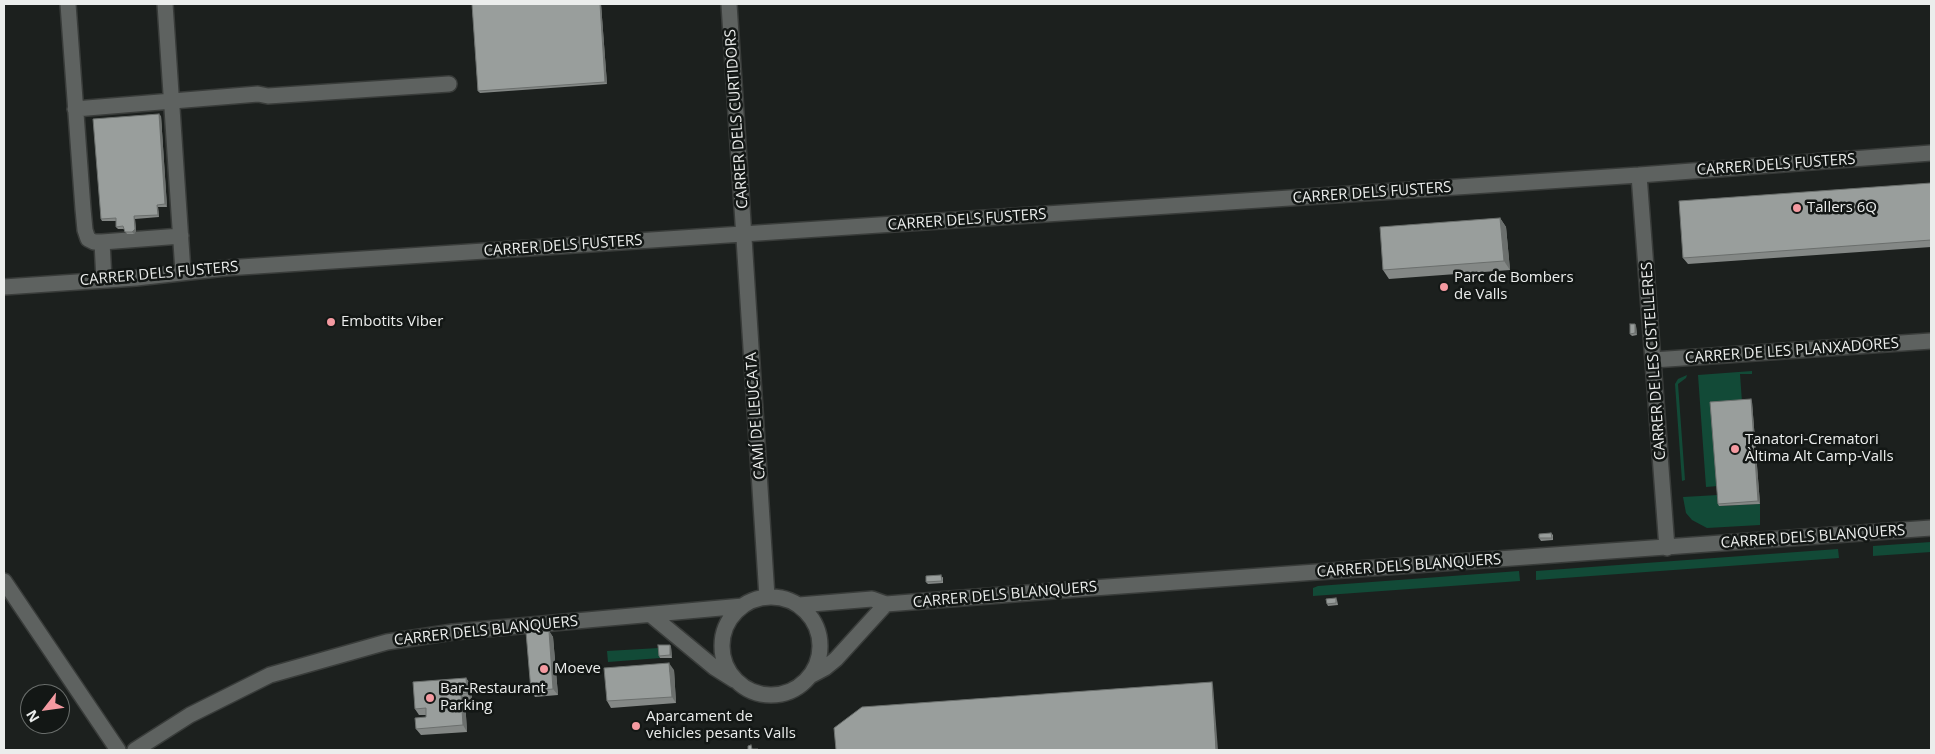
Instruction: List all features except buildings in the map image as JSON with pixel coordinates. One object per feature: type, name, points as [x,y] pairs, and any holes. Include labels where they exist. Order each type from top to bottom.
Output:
[{"type":"street","points":[[68,4],[85,230],[88,238],[94,242],[102,242],[181,236]]},
{"type":"street","points":[[165,4],[183,272]]},
{"type":"street","name":"CARRER DELS CURTIDORS","points":[[729,4],[744,234]]},
{"type":"street","points":[[76,108],[258,94],[268,96],[449,84]]},
{"type":"street","name":"CARRER DELS FUSTERS","points":[[4,287],[104,280],[226,268],[1639,175],[1931,153]]},
{"type":"street","name":"CARRER DE LES CISTELLERES","points":[[1639,175],[1668,548]]},
{"type":"street","name":"CAMÍ DE LEUCATA","points":[[744,234],[767,597]]},
{"type":"street","points":[[102,242],[104,280]]},
{"type":"street","name":"CARRER DE LES PLANXADORES","points":[[1653,360],[1931,342]]},
{"type":"street","name":"CARRER DELS BLANQUERS","points":[[799,605],[872,599],[886,604],[1931,528]]},
{"type":"street","points":[[4,581],[118,750]]},
{"type":"street","points":[[744,686],[726,665],[723,646],[726,628],[736,612],[743,606],[754,600],[767,597],[784,598],[799,605],[806,611],[816,626],[820,643],[818,661],[809,677]]},
{"type":"street","points":[[651,615],[715,668],[744,686],[760,693],[778,694],[795,688],[836,659],[886,604]]},
{"type":"street","name":"CARRER DELS BLANQUERS","points":[[135,750],[190,715],[270,676],[387,642],[453,632],[743,606]]},
{"type":"green space","points":[[1752,371],[1752,374],[1740,374],[1742,402],[1718,486],[1706,487],[1698,375]]},
{"type":"green space","points":[[1687,375],[1678,384],[1685,480],[1682,481],[1675,384],[1678,379]]},
{"type":"green space","points":[[1718,495],[1720,506],[1760,504],[1760,525],[1707,528],[1692,520],[1686,513],[1683,497]]},
{"type":"green space","points":[[1931,542],[1931,552],[1873,556],[1873,546]]},
{"type":"green space","points":[[1838,549],[1839,558],[1536,580],[1536,571]]},
{"type":"green space","points":[[1519,571],[1520,581],[1313,596],[1313,588],[1318,586]]},
{"type":"green space","points":[[659,648],[660,658],[608,662],[607,651]]},
{"type":"place","name":"Tallers 6Q","points":[[1797,208]]},
{"type":"place","name":"Parc de Bombers de Valls","points":[[1444,287]]},
{"type":"place","name":"Embotits Viber","points":[[331,322]]},
{"type":"place","name":"Tanatori-Crematori Àltima Alt Camp-Valls","points":[[1735,449]]},
{"type":"place","name":"Moeve","points":[[544,669]]},
{"type":"place","name":"Bar-Restaurant Parking","points":[[430,698]]},
{"type":"place","name":"Aparcament de vehicles pesants Valls","points":[[636,726]]}]
